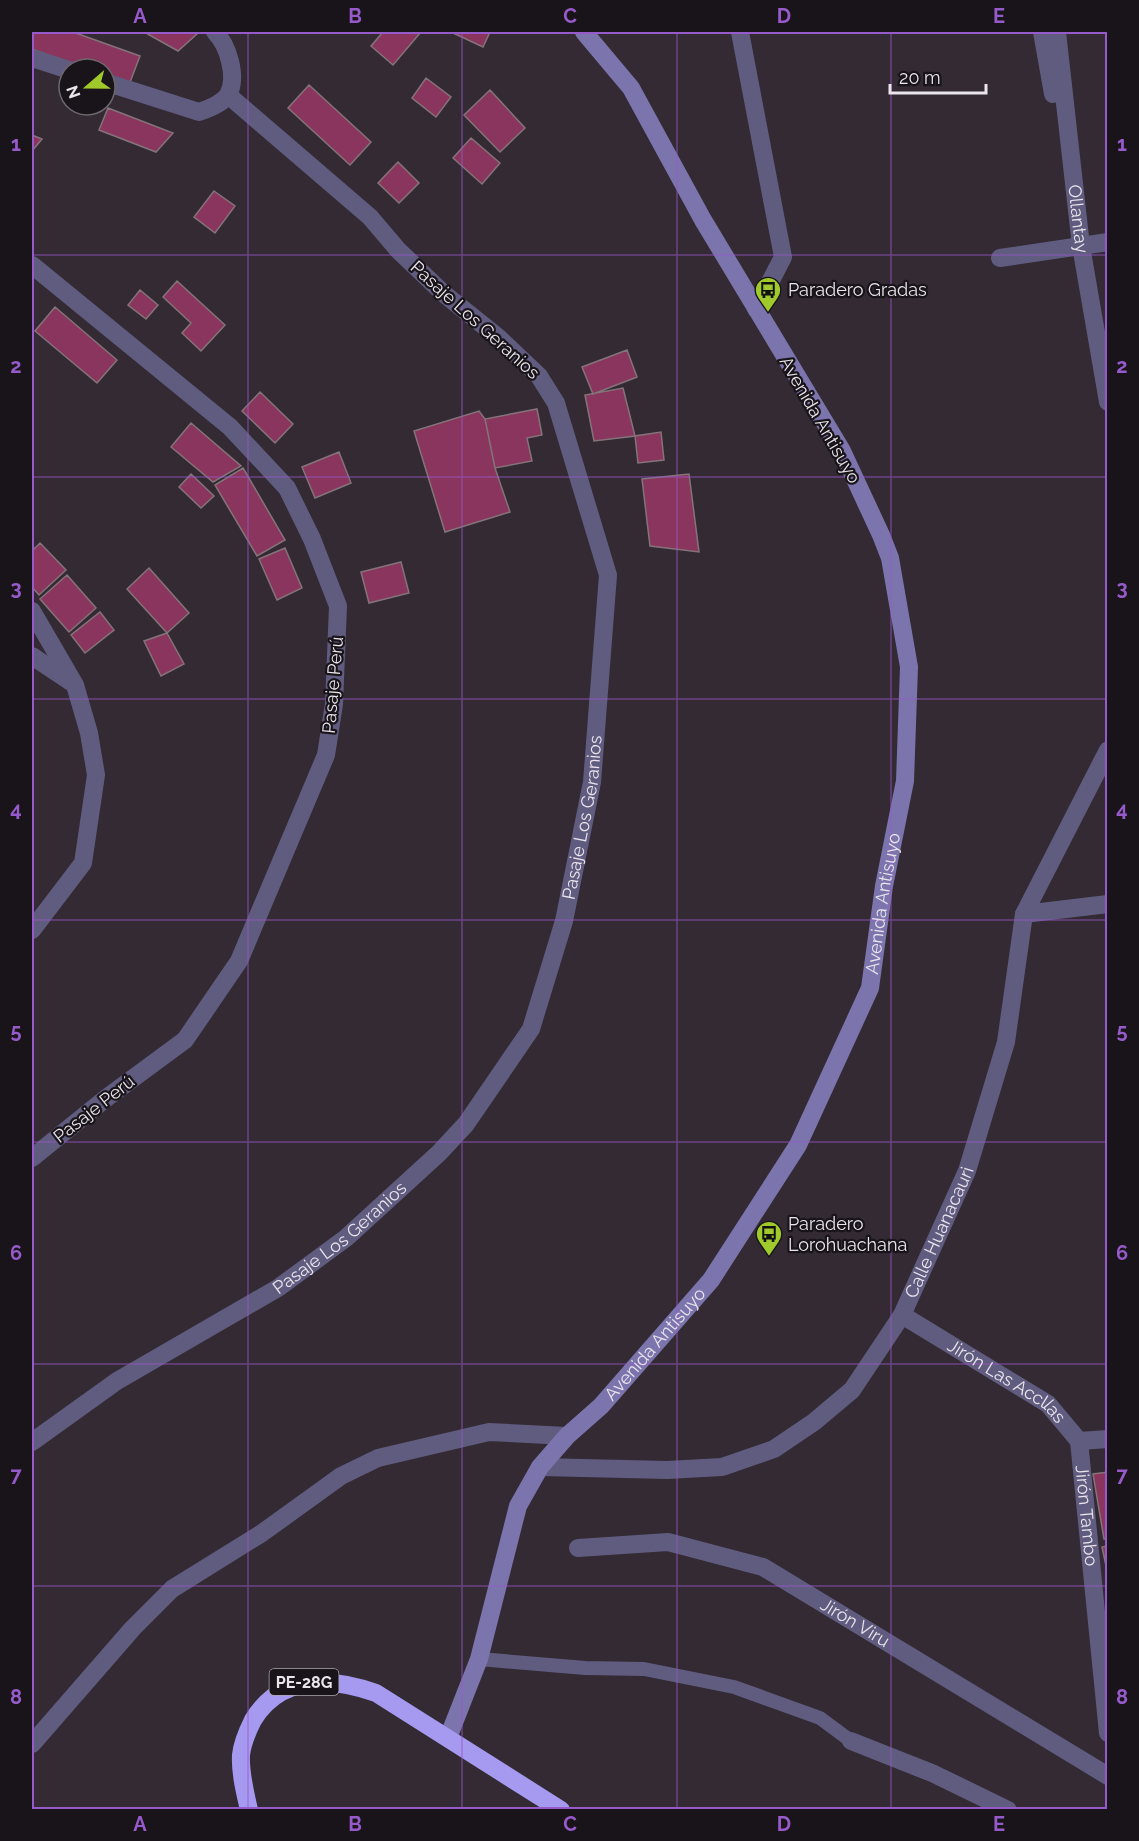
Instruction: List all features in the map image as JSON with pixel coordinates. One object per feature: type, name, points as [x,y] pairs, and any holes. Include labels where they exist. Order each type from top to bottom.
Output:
[{"type":"highway","name":"PE-28G","points":[[249,1809],[243,1784],[241,1754],[250,1727],[260,1709],[277,1694],[293,1685],[310,1681],[359,1687],[376,1692],[561,1809]]},
{"type":"street","points":[[117,86],[199,112],[213,107],[228,95],[232,77],[226,50],[215,32]]},
{"type":"street","name":"Avenida Antisuyo","points":[[448,1738],[480,1659],[518,1506],[540,1467],[567,1436],[601,1406],[711,1280],[798,1145],[870,988],[884,885],[905,781],[909,667],[890,558],[842,450],[703,220],[632,88],[584,32]]},
{"type":"street","points":[[740,32],[783,257],[756,309]]},
{"type":"street","points":[[1042,32],[1081,246]]},
{"type":"street","name":"Ollantay","points":[[1058,32],[1081,246],[1107,402]]},
{"type":"street","points":[[32,58],[57,66]]},
{"type":"street","name":"Pasaje Los Geranios","points":[[32,1442],[117,1381],[278,1288],[354,1231],[439,1153],[466,1124],[531,1029],[564,921],[592,782],[608,575],[556,403],[539,376],[499,338],[443,293],[398,250],[370,217],[228,95]]},
{"type":"street","points":[[1000,258],[1107,242]]},
{"type":"street","name":"Pasaje Perú","points":[[32,265],[230,427],[287,488],[312,539],[338,606],[334,704],[326,755],[239,961],[185,1040],[105,1099],[32,1158]]},
{"type":"street","points":[[32,611],[75,685],[89,733],[96,775],[82,863],[32,930]]},
{"type":"street","points":[[32,656],[75,685]]},
{"type":"street","name":"Calle Huanacauri","points":[[540,1467],[657,1470],[722,1467],[774,1449],[814,1422],[852,1390],[902,1316],[967,1171],[1006,1042],[1024,914],[1107,750]]},
{"type":"street","points":[[1024,914],[1107,904]]},
{"type":"street","name":"Jirón Las Accllas","points":[[902,1316],[1048,1404],[1079,1441],[1107,1439]]},
{"type":"street","points":[[32,1744],[133,1628],[172,1589],[262,1533],[341,1476],[378,1458],[489,1432],[567,1436]]},
{"type":"street","name":"Jirón Tambo","points":[[1079,1441],[1107,1733]]},
{"type":"street","name":"Jirón Viru","points":[[578,1548],[668,1542],[763,1567],[1107,1776]]},
{"type":"street","points":[[851,1741],[932,1773],[1008,1809]]},
{"type":"lane","points":[[480,1659],[585,1668],[644,1669],[734,1687],[820,1718],[851,1741]]},
{"type":"building","points":[[32,32],[73,32],[140,56],[129,85],[117,80],[117,57],[57,58],[32,49]]},
{"type":"building","points":[[144,32],[193,32],[197,34],[178,51]]},
{"type":"building","points":[[383,32],[420,33],[393,65],[371,46]]},
{"type":"building","points":[[451,32],[490,32],[483,47]]},
{"type":"building","points":[[426,78],[451,97],[436,117],[412,98]]},
{"type":"building","points":[[309,85],[371,142],[350,165],[288,108]]},
{"type":"building","points":[[490,90],[525,128],[500,152],[464,115]]},
{"type":"building","points":[[117,111],[173,133],[156,152],[99,130],[104,117],[117,117]]},
{"type":"building","points":[[32,135],[42,139],[32,151]]},
{"type":"building","points":[[471,138],[500,163],[482,184],[453,158]]},
{"type":"building","points":[[398,162],[419,183],[399,203],[378,183]]},
{"type":"building","points":[[214,191],[235,206],[215,233],[194,217]]},
{"type":"building","points":[[177,281],[225,325],[201,351],[182,333],[191,323],[163,297]]},
{"type":"building","points":[[140,290],[158,305],[146,319],[128,305]]},
{"type":"building","points":[[55,307],[117,360],[97,383],[35,331]]},
{"type":"building","points":[[627,350],[637,377],[593,394],[582,367]]},
{"type":"building","points":[[623,388],[635,436],[594,441],[585,395]]},
{"type":"building","points":[[260,392],[293,424],[275,443],[242,411]]},
{"type":"building","points":[[537,409],[542,435],[527,438],[532,461],[495,468],[485,419]]},
{"type":"building","points":[[479,411],[485,419],[495,468],[510,512],[445,532],[414,431]]},
{"type":"building","points":[[191,423],[241,466],[213,482],[171,447]]},
{"type":"building","points":[[661,432],[664,460],[638,463],[635,436]]},
{"type":"building","points":[[339,452],[351,483],[315,498],[302,467]]},
{"type":"building","points":[[243,468],[285,540],[257,556],[215,485]]},
{"type":"building","points":[[191,474],[214,496],[201,508],[179,487]]},
{"type":"building","points":[[689,474],[699,552],[650,546],[642,479]]},
{"type":"building","points":[[40,543],[66,570],[39,595],[32,587],[32,551]]},
{"type":"building","points":[[285,548],[302,588],[277,600],[259,559]]},
{"type":"building","points":[[401,562],[409,593],[369,603],[361,572]]},
{"type":"building","points":[[149,568],[189,613],[167,633],[127,589]]},
{"type":"building","points":[[67,575],[96,608],[69,632],[40,599]]},
{"type":"building","points":[[100,612],[114,630],[85,653],[71,635]]},
{"type":"building","points":[[167,633],[184,664],[161,676],[144,641]]},
{"type":"building","points":[[1108,1472],[1108,1539],[1104,1539],[1093,1474]]},
{"type":"building","points":[[1108,1546],[1108,1575],[1102,1547]]},
{"type":"place","name":"Paradero Gradas","points":[[768,313]]},
{"type":"place","name":"Paradero Lorohuachana","points":[[769,1257]]}]
